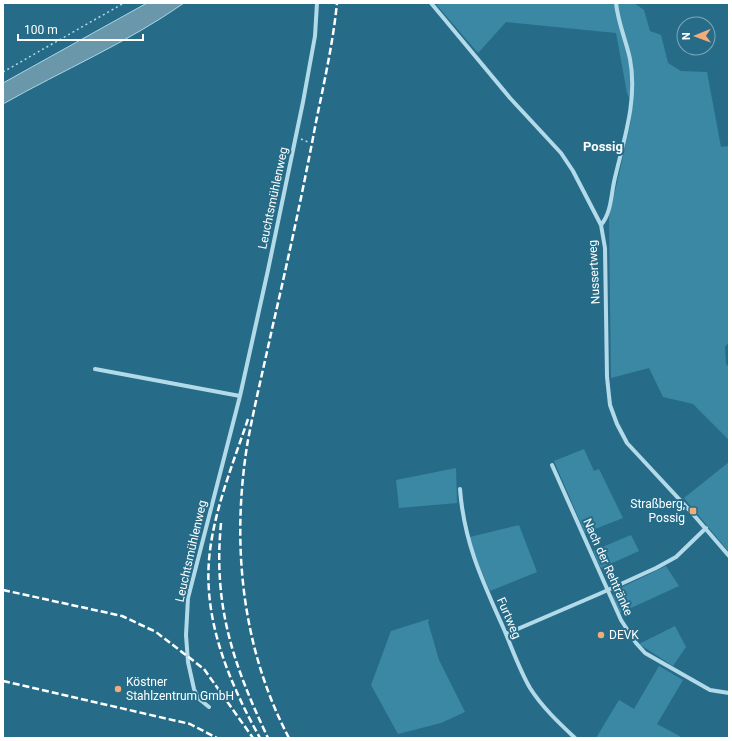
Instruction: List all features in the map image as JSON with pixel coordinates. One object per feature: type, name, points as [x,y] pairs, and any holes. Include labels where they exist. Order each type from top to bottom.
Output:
[{"type":"street","name":"Leuchtsmühlenweg","points":[[209,707],[198,698],[194,689],[188,662],[186,635],[188,598],[240,396],[268,270],[303,102],[315,36],[317,3]]},
{"type":"street","name":"Nussertweg","points":[[431,3],[510,98],[561,153],[572,171],[601,225],[605,248],[607,377],[610,405],[616,424],[627,443],[706,528],[729,556]]},
{"type":"street","points":[[601,225],[608,213],[623,147],[632,96],[630,60],[622,33],[616,3]]},
{"type":"street","points":[[95,369],[240,396]]},
{"type":"street","name":"Nach der Rehtränke","points":[[552,465],[607,590],[628,633],[645,653],[710,690],[729,693]]},
{"type":"street","name":"Furtweg","points":[[460,489],[462,515],[467,538],[476,566],[530,689],[542,705],[575,738]]},
{"type":"street","points":[[506,634],[656,568],[676,556],[706,528]]},
{"type":"path","points":[[3,72],[124,3]]},
{"type":"shaded area","points":[[147,3],[184,3],[118,44],[3,104],[3,83]]},
{"type":"shaded area","points":[[435,3],[634,3],[644,10],[650,31],[661,35],[668,63],[681,71],[707,72],[721,147],[729,146],[729,342],[725,347],[726,364],[729,367],[729,440],[693,404],[663,397],[649,368],[611,378],[609,218],[631,121],[632,104],[627,93],[616,33],[506,22],[478,53]]},
{"type":"shaded area","points":[[584,449],[594,471],[599,469],[623,518],[585,533],[554,461]]},
{"type":"shaded area","points":[[729,462],[729,552],[684,498]]},
{"type":"shaded area","points":[[456,468],[457,503],[399,508],[396,480]]},
{"type":"shaded area","points":[[519,525],[537,572],[490,591],[476,558],[470,537]]},
{"type":"shaded area","points":[[631,535],[639,551],[601,568],[593,551]]},
{"type":"shaded area","points":[[666,566],[679,586],[620,613],[613,596],[616,590]]},
{"type":"shaded area","points":[[429,619],[428,622],[439,660],[465,712],[441,723],[398,734],[371,685],[391,631]]},
{"type":"shaded area","points":[[675,626],[686,647],[673,666],[639,644]]},
{"type":"shaded area","points":[[659,666],[683,680],[657,724],[683,738],[596,738],[619,700],[634,709]]},
{"type":"railway","points":[[289,738],[273,703],[260,667],[250,630],[244,593],[240,516],[248,440],[295,226],[325,78],[337,3]]},
{"type":"railway","points":[[248,419],[219,506],[211,542],[209,584],[215,630],[221,652],[229,675],[260,738]]},
{"type":"railway","points":[[221,523],[219,553],[220,581],[228,634],[245,685],[268,738]]},
{"type":"railway","points":[[3,590],[122,616],[156,632],[204,669],[253,738]]},
{"type":"railway","points":[[3,681],[190,724],[217,738]]},
{"type":"place","name":"Straßberg, Possig","points":[[693,511]]},
{"type":"place","name":"DEVK","points":[[601,635]]},
{"type":"place","name":"Köstner Stahlzentrum GmbH","points":[[118,689]]},
{"type":"district","name":"Possig","points":[[603,146]]}]
